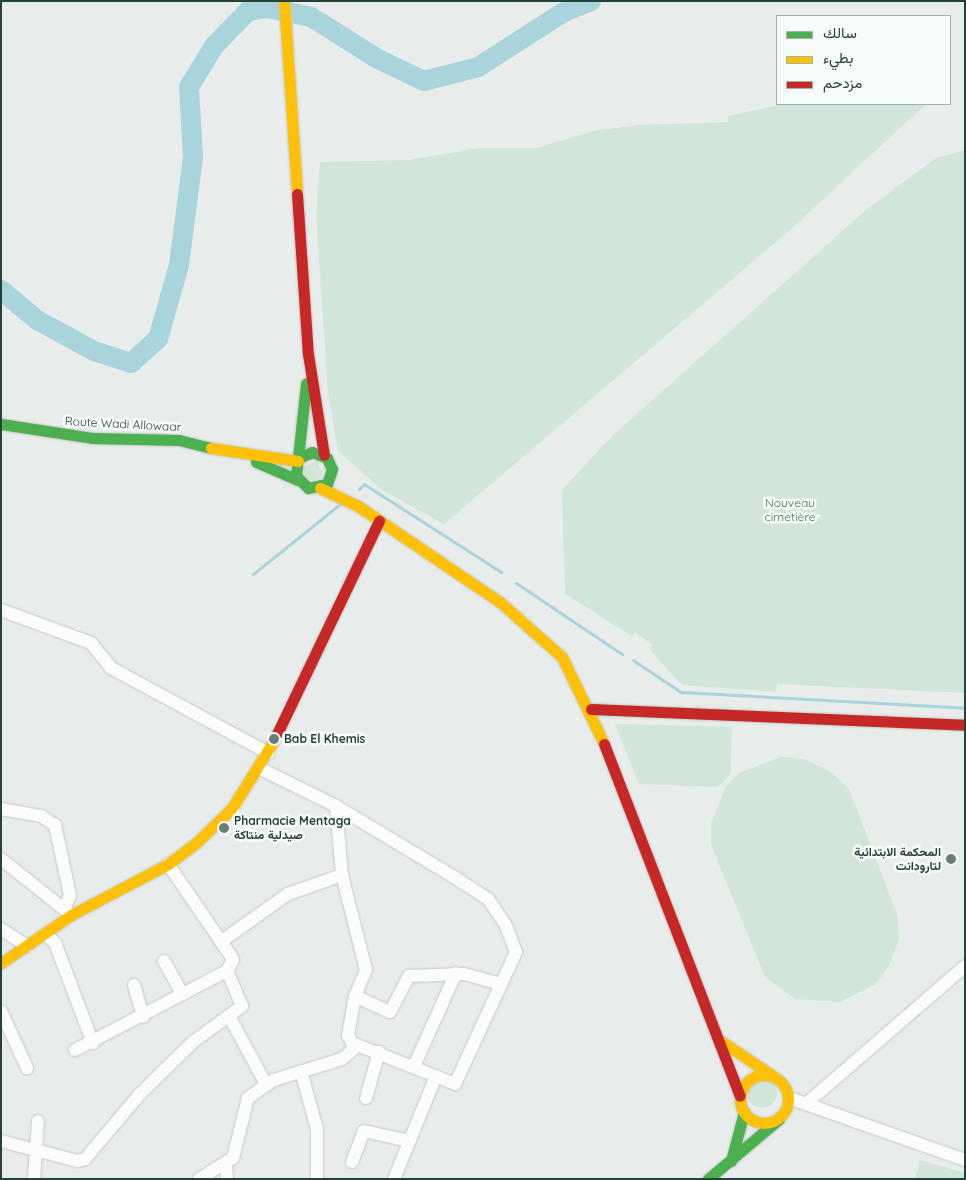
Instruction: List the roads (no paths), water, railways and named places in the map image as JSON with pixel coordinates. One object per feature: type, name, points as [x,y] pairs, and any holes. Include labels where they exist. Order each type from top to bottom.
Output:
[{"type":"street","points":[[284,1],[308,354],[324,455],[332,473],[358,506]]},
{"type":"street","points":[[308,354],[298,480],[308,488],[320,488],[358,506],[538,632],[562,657],[591,709],[740,1096],[744,1112],[732,1161]]},
{"type":"street","name":"Route Wadi Allowaar","points":[[1,424],[92,438],[179,440],[242,455],[300,459]]},
{"type":"street","points":[[300,459],[312,452],[324,455]]},
{"type":"street","name":"Route Wadi Allowaar","points":[[242,455],[298,480]]},
{"type":"street","points":[[320,488],[332,473]]},
{"type":"street","points":[[1,963],[46,934],[67,912],[168,864],[232,808],[259,768],[272,744],[379,521]]},
{"type":"street","points":[[1,610],[91,643],[111,668],[272,744]]},
{"type":"street","points":[[591,709],[965,725]]},
{"type":"street","points":[[259,768],[336,806],[460,880],[496,908],[516,948],[455,1084],[358,1045],[348,1035],[355,996],[366,970],[342,875],[336,806]]},
{"type":"street","points":[[1,810],[41,816],[55,825],[70,895],[67,912]]},
{"type":"street","points":[[1,859],[67,912]]},
{"type":"street","points":[[75,1050],[93,1043],[143,1017],[226,971],[233,959],[168,864]]},
{"type":"street","points":[[222,941],[288,894],[342,875]]},
{"type":"street","points":[[1,928],[27,946]]},
{"type":"street","points":[[46,934],[55,943],[93,1043]]},
{"type":"street","points":[[164,961],[182,994]]},
{"type":"street","points":[[807,1103],[965,966]]},
{"type":"street","points":[[1,1141],[77,1161],[85,1159],[140,1094],[193,1042],[230,1018],[242,1006],[226,971]]},
{"type":"street","points":[[355,996],[390,1012],[408,977],[456,974],[501,984]]},
{"type":"street","points":[[414,1066],[456,974]]},
{"type":"street","points":[[134,985],[143,1017]]},
{"type":"street","points":[[1,1011],[4,1029],[27,1068]]},
{"type":"street","points":[[230,1018],[266,1084]]},
{"type":"street","points":[[718,1039],[776,1077],[789,1098],[965,1160]]},
{"type":"street","points":[[200,1179],[226,1165],[237,1150],[244,1104],[266,1084],[342,1059],[358,1045]]},
{"type":"street","points":[[366,1098],[379,1052]]},
{"type":"street","points":[[301,1071],[317,1129],[317,1179]]},
{"type":"street","points":[[394,1179],[436,1076]]},
{"type":"street","points":[[740,1096],[757,1076],[776,1077]]},
{"type":"street","points":[[708,1179],[732,1161],[779,1118],[789,1098]]},
{"type":"street","points":[[744,1112],[760,1123],[779,1118]]},
{"type":"street","points":[[34,1179],[40,1150],[38,1121]]},
{"type":"street","points":[[352,1162],[364,1131],[409,1142]]},
{"type":"street","points":[[226,1165],[227,1179]]},
{"type":"waterway","points":[[1,290],[37,320],[94,351],[131,363],[158,339],[179,265],[193,157],[189,87],[214,46],[248,11],[268,8],[311,17],[378,59],[424,81],[478,67],[564,12],[591,1]]},
{"type":"waterway","points":[[359,489],[364,484],[501,572]]},
{"type":"waterway","points":[[253,574],[340,504]]},
{"type":"waterway","points":[[516,583],[622,654]]},
{"type":"waterway","points":[[633,660],[681,692],[965,708]]},
{"type":"place","name":"Bab El Khemis","points":[[274,739]]},
{"type":"place","name":"Pharmacie Mentaga صيدلية منتاكة","points":[[224,828]]},
{"type":"place","name":"المحكمة الابتدائية لتارودانت","points":[[951,859]]},
{"type":"park label","name":"Nouveau cimetière","points":[[790,510]]}]
